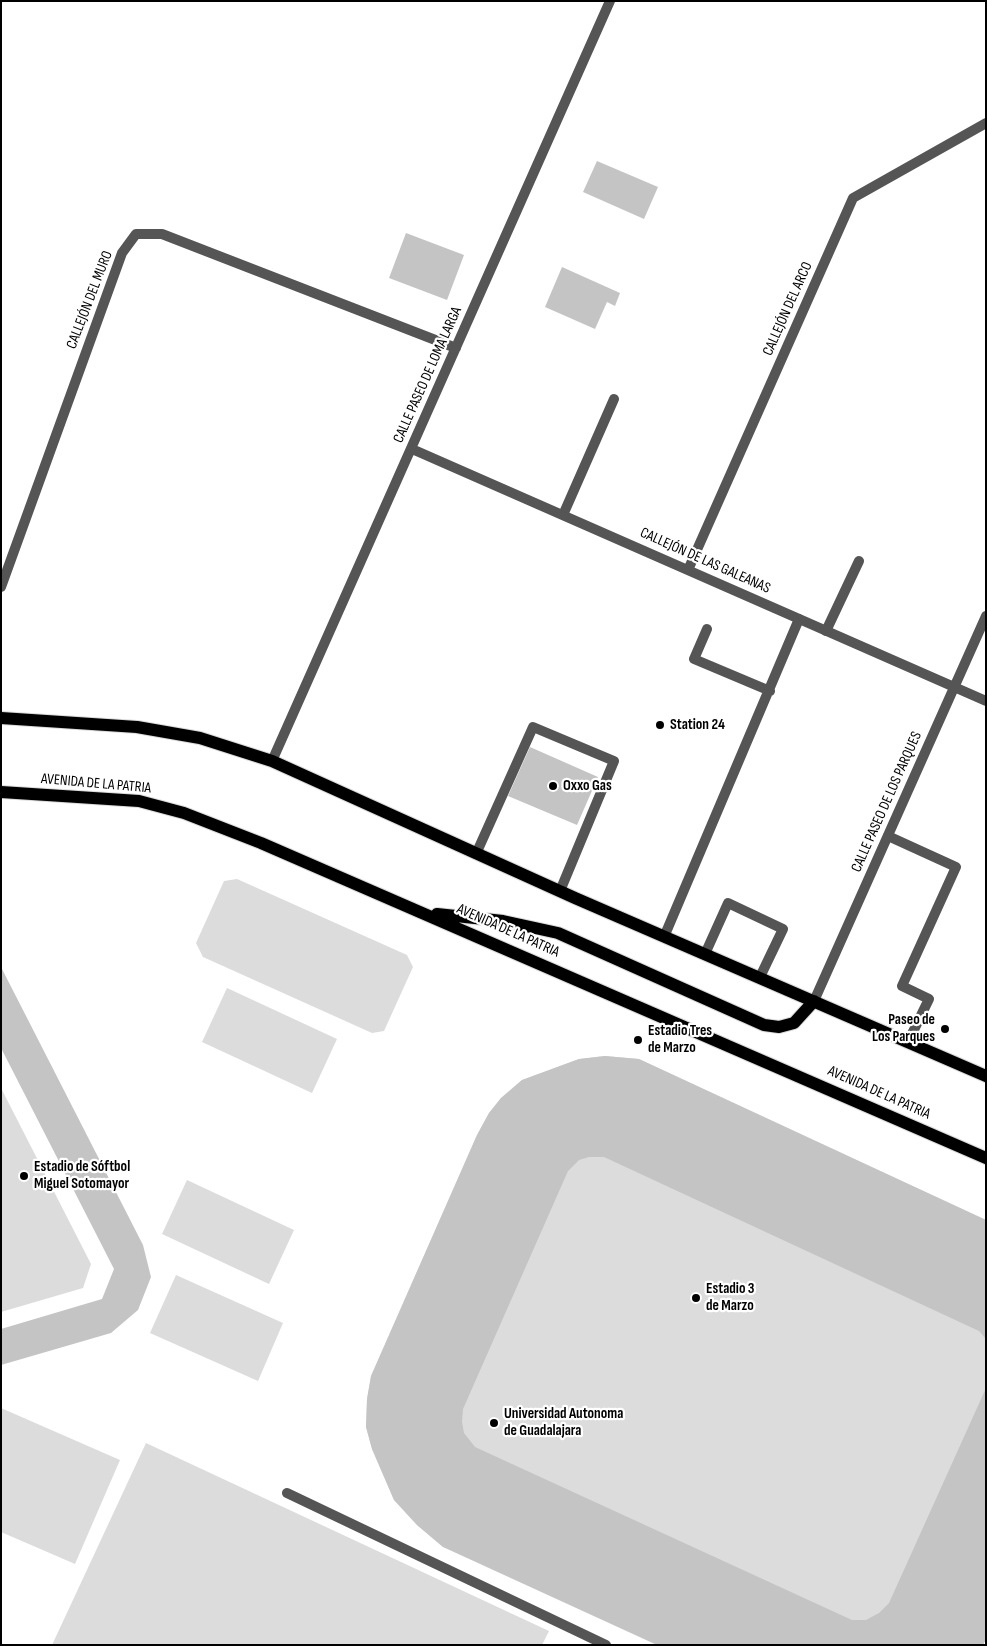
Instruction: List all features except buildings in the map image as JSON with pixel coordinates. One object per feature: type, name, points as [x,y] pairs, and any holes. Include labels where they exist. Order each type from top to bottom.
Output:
[{"type":"main road","points":[[1,718],[137,727],[200,738],[272,761],[664,937],[986,1076]]},
{"type":"main road","name":"AVENIDA DE LA PATRIA","points":[[1,792],[140,801],[184,814],[261,843],[425,913],[986,1158]]},
{"type":"main road","points":[[425,913],[503,921],[558,933],[764,1026],[779,1028],[794,1023],[814,1001]]},
{"type":"street","name":"CALLE PASEO DE LOMA LARGA","points":[[272,761],[412,449],[607,2]]},
{"type":"street","name":"CALLEJÓN DEL ARCO","points":[[688,570],[854,198],[986,123]]},
{"type":"street","name":"CALLEJÓN DEL MURO","points":[[1,587],[122,253],[136,234],[162,234],[456,348]]},
{"type":"street","points":[[563,515],[614,399]]},
{"type":"street","name":"CALLEJÓN DE LAS GALEANAS","points":[[412,449],[986,701]]},
{"type":"street","points":[[826,631],[859,561]]},
{"type":"street","name":"CALLE PASEO DE LOS PARQUES","points":[[814,1001],[986,616]]},
{"type":"street","points":[[664,937],[770,692],[799,619]]},
{"type":"street","points":[[707,630],[694,659],[770,692]]},
{"type":"street","points":[[476,854],[533,727],[614,761],[560,891]]},
{"type":"street","points":[[888,836],[956,867],[902,986],[929,998],[908,1042]]},
{"type":"street","points":[[705,954],[728,903],[783,929],[760,977]]},
{"type":"street","points":[[287,1492],[606,1645]]},
{"type":"shaded area","points":[[237,879],[407,955],[413,967],[384,1031],[372,1033],[203,957],[196,943],[224,881]]},
{"type":"shaded area","points":[[227,988],[337,1039],[312,1093],[202,1042]]},
{"type":"shaded area","name":"Estadio 3 de Marzo","points":[[605,1056],[639,1059],[986,1220],[986,1639],[983,1645],[443,1547],[417,1525],[394,1500],[372,1449],[366,1427],[367,1399],[371,1376],[477,1135],[489,1113],[501,1098],[522,1080],[579,1059]]},
{"type":"shaded area","name":"Estadio de Sóftbol Miguel Sotomayor","points":[[1,1088],[91,1264],[83,1288],[1,1312]]},
{"type":"shaded area","points":[[187,1180],[294,1230],[269,1284],[162,1234]]},
{"type":"shaded area","points":[[176,1275],[283,1323],[258,1381],[150,1333]]},
{"type":"shaded area","points":[[1,1408],[120,1460],[75,1564],[1,1532]]},
{"type":"shaded area","points":[[146,1443],[549,1631],[542,1645],[52,1645]]},
{"type":"place","name":"Station 24","points":[[660,725]]},
{"type":"place","name":"Oxxo Gas","points":[[553,786]]},
{"type":"place","name":"Paseo de Los Parques","points":[[945,1029]]},
{"type":"place","name":"Estadio Tres de Marzo","points":[[638,1040]]},
{"type":"place","name":"Estadio de Sóftbol Miguel Sotomayor","points":[[24,1176]]},
{"type":"place","name":"Estadio 3 de Marzo","points":[[696,1298]]},
{"type":"place","name":"Universidad Autonoma de Guadalajara","points":[[494,1423]]}]
